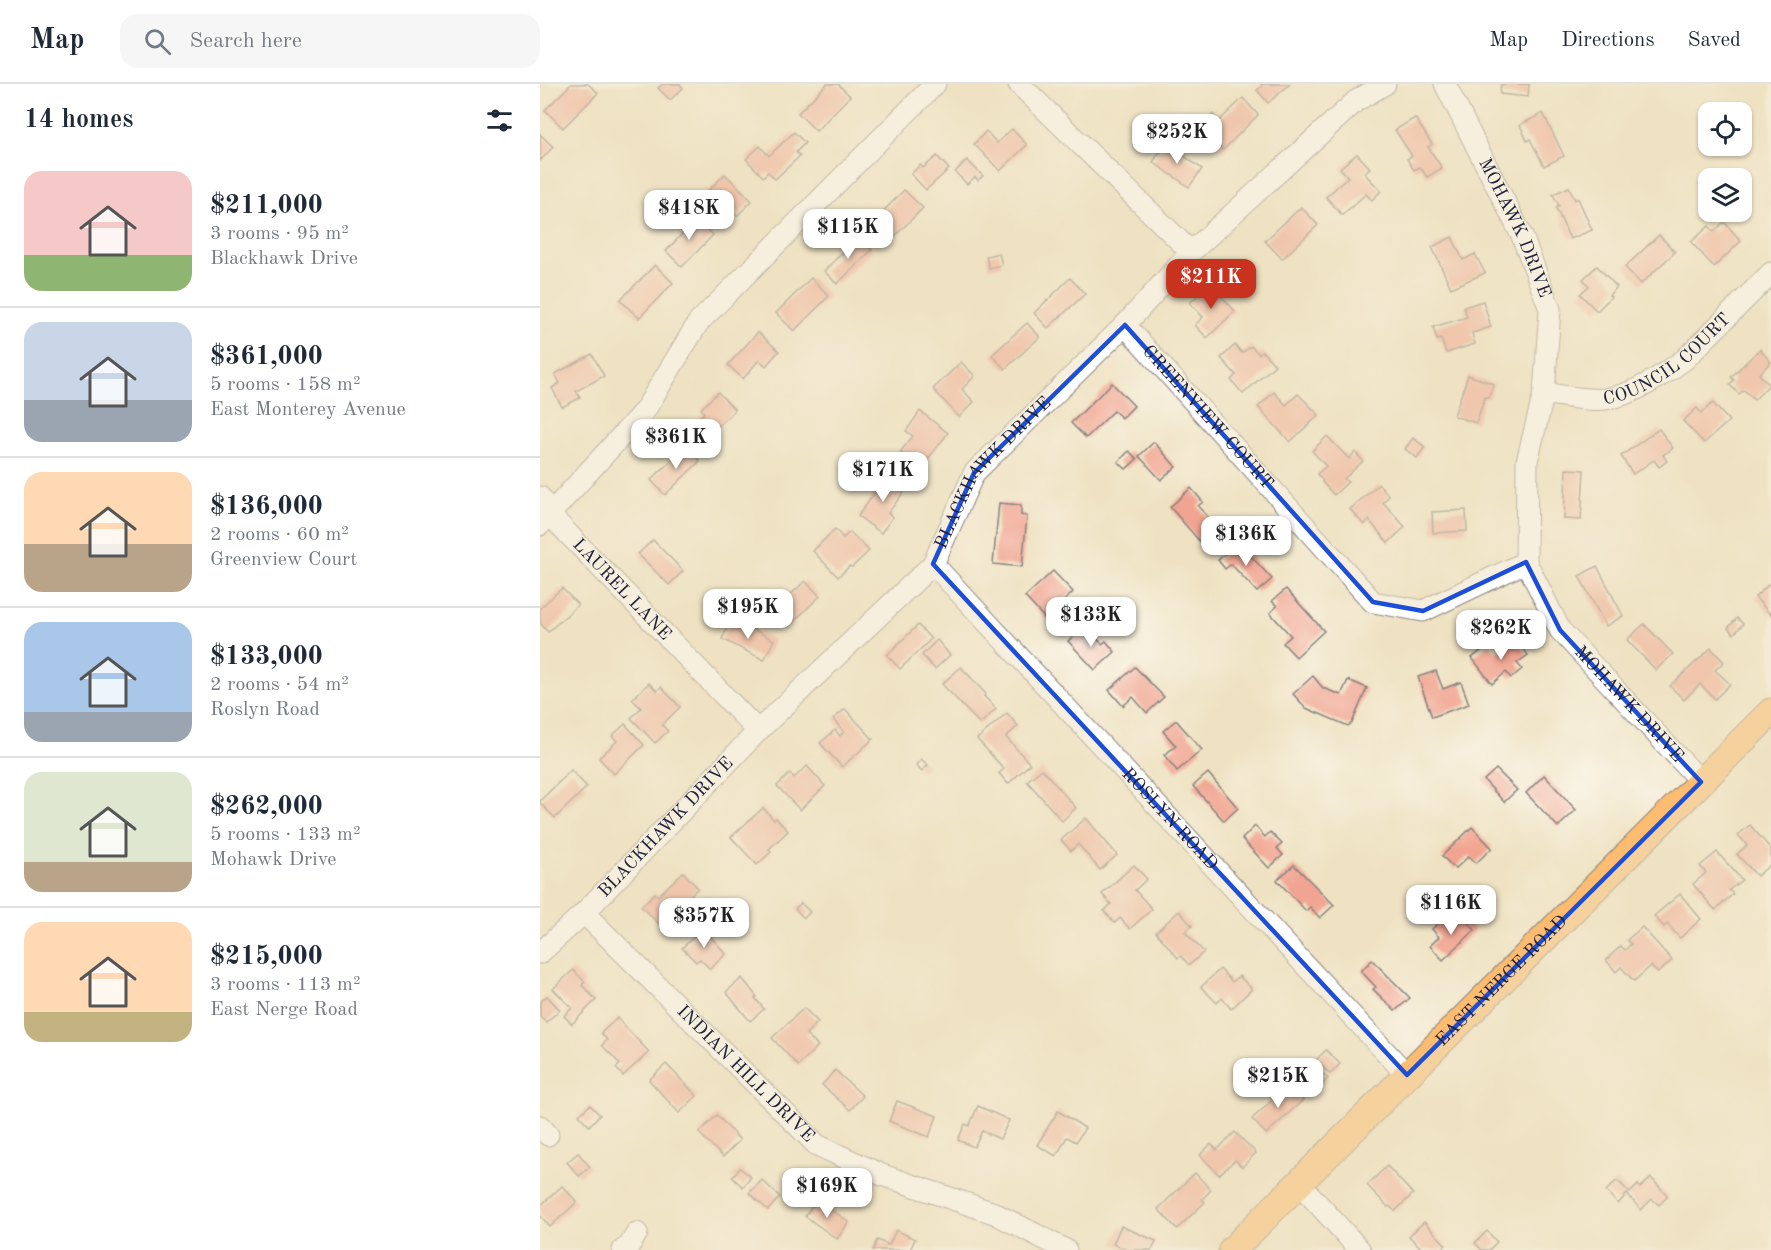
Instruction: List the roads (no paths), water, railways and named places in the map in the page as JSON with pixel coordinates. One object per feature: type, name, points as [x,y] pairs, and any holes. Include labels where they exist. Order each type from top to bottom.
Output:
[{"type":"main road","name":"EAST NERGE ROAD","points":[[1232,1250],[1771,712]]},
{"type":"street","points":[[543,512],[645,410],[698,323],[935,84]]},
{"type":"street","points":[[1019,84],[1191,252]]},
{"type":"street","name":"BLACKHAWK DRIVE","points":[[540,953],[584,913],[758,731],[933,564],[974,474],[1125,325],[1191,252],[1356,101],[1385,84]]},
{"type":"street","name":"MOHAWK DRIVE","points":[[1445,84],[1522,236],[1550,309],[1544,393],[1527,460],[1526,562],[1560,630],[1701,782]]},
{"type":"street","name":"COUNCIL COURT","points":[[1544,393],[1604,399],[1645,385],[1684,359],[1771,273]]},
{"type":"street","name":"GREENVIEW COURT","points":[[1125,325],[1373,602],[1423,611],[1526,562]]},
{"type":"street","name":"LAUREL LANE","points":[[543,512],[758,731]]},
{"type":"street","name":"ROSLYN ROAD","points":[[933,564],[1407,1075]]},
{"type":"street","name":"INDIAN HILL DRIVE","points":[[584,913],[817,1145],[882,1175],[994,1213],[1066,1250]]},
{"type":"street","points":[[1299,1183],[1360,1250]]},
{"type":"street","points":[[623,1250],[629,1246],[638,1233]]}]
